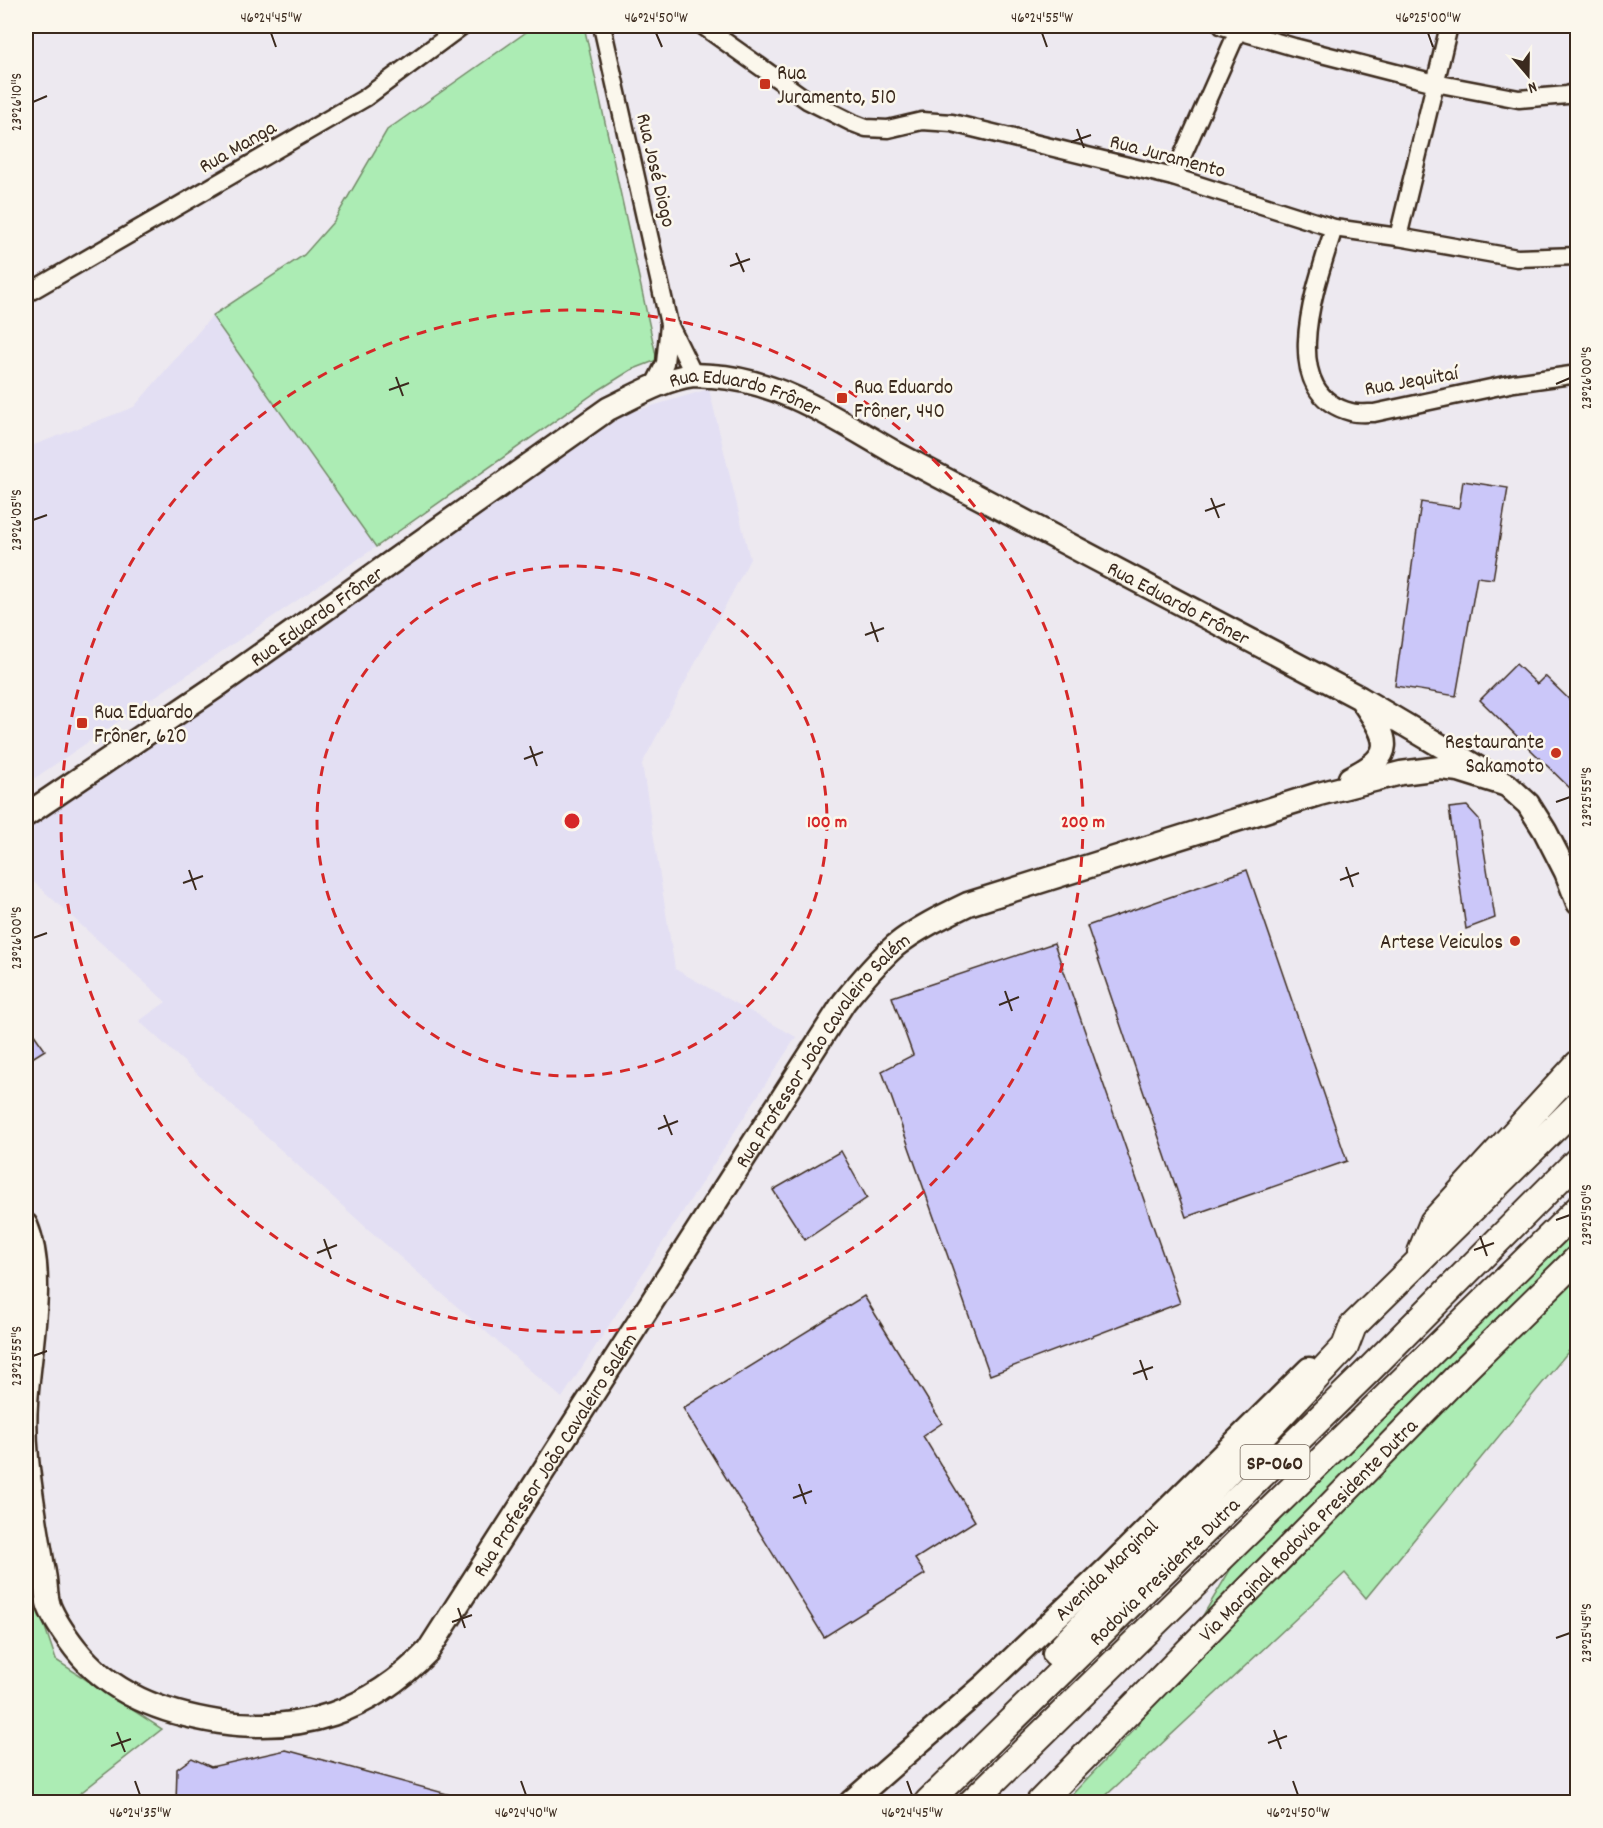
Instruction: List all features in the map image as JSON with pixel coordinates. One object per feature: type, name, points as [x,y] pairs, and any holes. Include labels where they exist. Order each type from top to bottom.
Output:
[{"type":"highway","points":[[1417,1262],[1433,1222],[1578,1064]]},
{"type":"highway","points":[[970,1761],[991,1722],[1345,1347],[1353,1326],[1578,1105]]},
{"type":"highway","name":"Rodovia Presidente Dutra","points":[[928,1803],[1370,1369],[1578,1160]]},
{"type":"highway","name":"Rodovia Presidente Dutra","points":[[972,1803],[1578,1209]]},
{"type":"highway","name":"Via Marginal Rodovia Presidente Dutra","points":[[1040,1803],[1460,1374],[1578,1258]]},
{"type":"main road","name":"Rua Eduardo Frôner","points":[[26,815],[214,688],[608,410],[653,387],[694,375],[729,377],[755,382],[776,389],[842,422],[897,454],[1360,698],[1507,785],[1528,804],[1545,831],[1566,872],[1578,903]]},
{"type":"main road","name":"Rua Professor João Cavaleiro Salém","points":[[1319,794],[1374,765],[1381,755],[1384,744],[1381,728],[1360,698]]},
{"type":"main road","name":"Rua Professor João Cavaleiro Salém","points":[[26,1225],[34,1248],[36,1282],[26,1406],[26,1459],[49,1605],[62,1632],[86,1663],[108,1682],[137,1699],[163,1710],[195,1718],[249,1726],[303,1723],[361,1704],[408,1671],[428,1651],[838,1010],[865,976],[895,946],[968,904],[1319,794],[1401,773],[1440,768],[1459,770],[1507,785]]},
{"type":"main road","name":"Avenida Marginal","points":[[851,1803],[986,1684],[1108,1568],[1353,1326]]},
{"type":"street","name":"Rua Manga","points":[[26,294],[365,98],[462,26]]},
{"type":"street","name":"Rua José Diogo","points":[[602,26],[669,324],[694,375]]},
{"type":"street","name":"Rua Juramento","points":[[703,26],[807,100],[866,128],[888,129],[922,121],[952,123],[1173,177],[1334,228],[1517,258],[1578,256]]},
{"type":"street","points":[[1398,237],[1449,26]]},
{"type":"street","points":[[1173,177],[1233,27],[1294,47],[1435,83],[1518,99],[1567,95],[1578,91]]},
{"type":"street","name":"Rua Jequitaí","points":[[1334,228],[1308,322],[1306,358],[1313,383],[1330,402],[1352,412],[1374,413],[1514,382],[1578,375]]},
{"type":"street","name":"Rua José Diogo","points":[[653,387],[665,363],[669,324]]},
{"type":"shaded area","points":[[212,316],[376,547],[26,784],[26,448],[134,407]]},
{"type":"shaded area","points":[[709,389],[750,559],[642,764],[675,969],[796,1037],[562,1398],[369,1230],[139,1021],[166,1002],[26,875],[26,825],[625,414]]},
{"type":"green space","points":[[535,26],[584,26],[657,360],[631,370],[599,390],[376,547],[212,316],[304,255],[334,221],[387,130]]},
{"type":"green space","points":[[1577,1224],[1577,1341],[1366,1598],[1345,1573],[1099,1802],[1065,1802],[1138,1725],[1233,1565]]},
{"type":"green space","points":[[26,1571],[56,1660],[162,1729],[69,1802],[26,1802]]},
{"type":"building","points":[[1463,481],[1508,488],[1493,579],[1477,577],[1456,696],[1395,686],[1421,502],[1459,508]]},
{"type":"building","name":"Restaurante Sakamoto","points":[[1516,664],[1537,684],[1545,676],[1578,708],[1578,796],[1480,700]]},
{"type":"building","points":[[1467,806],[1479,819],[1495,918],[1466,929],[1449,808]]},
{"type":"building","points":[[1247,870],[1347,1161],[1186,1217],[1087,926]]},
{"type":"building","points":[[1054,943],[1180,1303],[990,1375],[882,1071],[913,1055],[892,997]]},
{"type":"building","points":[[26,1023],[45,1050],[26,1062]]},
{"type":"building","points":[[841,1151],[867,1198],[805,1240],[773,1190]]},
{"type":"building","points":[[864,1296],[942,1423],[923,1436],[975,1521],[915,1559],[925,1574],[824,1637],[683,1408]]},
{"type":"building","points":[[286,1750],[462,1798],[462,1803],[176,1803],[177,1769],[192,1758],[211,1767]]},
{"type":"place","name":"Rua Juramento, 510","points":[[765,84]]},
{"type":"place","name":"Rua Eduardo Frôner, 440","points":[[842,398]]},
{"type":"place","name":"Rua Eduardo Frôner, 620","points":[[82,723]]},
{"type":"place","name":"Restaurante Sakamoto","points":[[1556,753]]},
{"type":"place","name":"Artese Veiculos","points":[[1515,941]]}]
